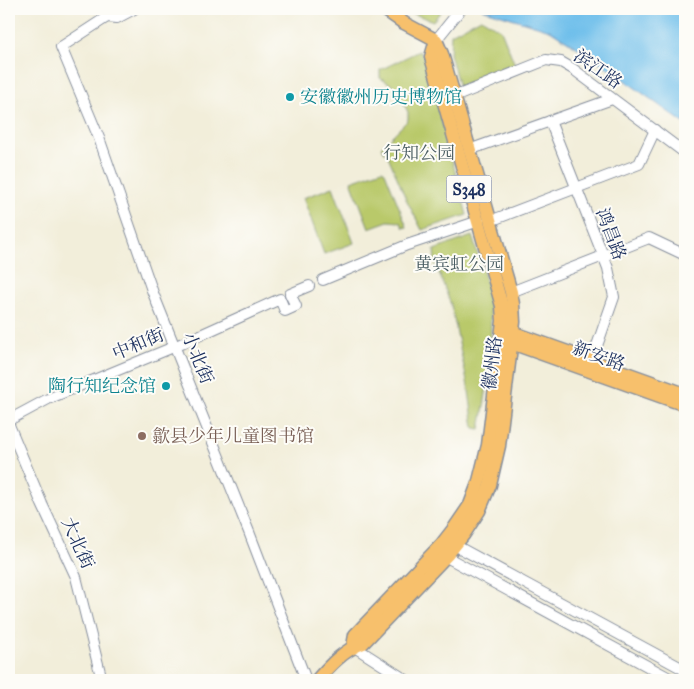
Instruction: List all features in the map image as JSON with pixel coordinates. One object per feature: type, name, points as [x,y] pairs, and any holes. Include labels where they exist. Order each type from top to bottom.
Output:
[{"type":"main road","points":[[384,9],[404,23],[436,40]]},
{"type":"main road","name":"徽州路","points":[[317,680],[353,646],[363,643],[479,511],[494,471],[501,434],[507,336],[469,150],[442,54],[436,40]]},
{"type":"main road","name":"徽州路","points":[[436,40],[431,57],[484,221],[510,292],[514,313],[507,336]]},
{"type":"main road","name":"新安路","points":[[507,336],[592,360],[685,394]]},
{"type":"main road","name":"新安路","points":[[507,336],[685,405]]},
{"type":"street","points":[[104,13],[117,18],[134,9]]},
{"type":"street","points":[[436,40],[461,9]]},
{"type":"street","name":"小北街","points":[[104,13],[61,47],[99,138],[153,293],[176,346],[306,680]]},
{"type":"street","name":"滨江路","points":[[454,97],[546,60],[561,62],[685,153]]},
{"type":"street","points":[[469,150],[612,99]]},
{"type":"street","name":"鸿昌路","points":[[550,121],[611,280],[614,297],[592,360]]},
{"type":"street","points":[[323,280],[407,245],[484,221],[638,164],[655,130]]},
{"type":"street","points":[[510,292],[649,238],[685,255]]},
{"type":"street","name":"中和街","points":[[9,420],[48,399],[176,346],[280,299],[285,310],[296,306],[290,294],[309,286]]},
{"type":"street","name":"大北街","points":[[9,425],[42,504],[76,577],[102,680]]},
{"type":"street","points":[[451,542],[685,670]]},
{"type":"street","points":[[441,554],[673,680]]},
{"type":"street","points":[[353,646],[406,680]]},
{"type":"green space","points":[[401,9],[443,9],[433,21]]},
{"type":"green space","points":[[481,18],[501,30],[516,67],[459,87],[450,54],[451,34]]},
{"type":"green space","name":"行知公园","points":[[419,51],[424,57],[467,215],[422,230],[406,199],[388,156],[381,147],[408,120],[408,112],[394,86],[380,78],[380,70]]},
{"type":"green space","points":[[382,170],[385,172],[407,227],[404,228],[400,222],[388,221],[369,228],[351,181]]},
{"type":"green space","points":[[333,187],[354,243],[324,254],[303,198]]},
{"type":"green space","name":"黄宾虹公园","points":[[472,236],[486,283],[491,332],[489,364],[480,429],[474,428],[469,391],[451,305],[435,262],[434,250]]},
{"type":"water","points":[[482,9],[685,9],[685,124],[598,61],[550,30]]},
{"type":"place","name":"安徽徽州历史博物馆","points":[[290,97]]},
{"type":"place","name":"陶行知纪念馆","points":[[166,386]]},
{"type":"place","name":"歙县少年儿童图书馆","points":[[142,436]]}]
